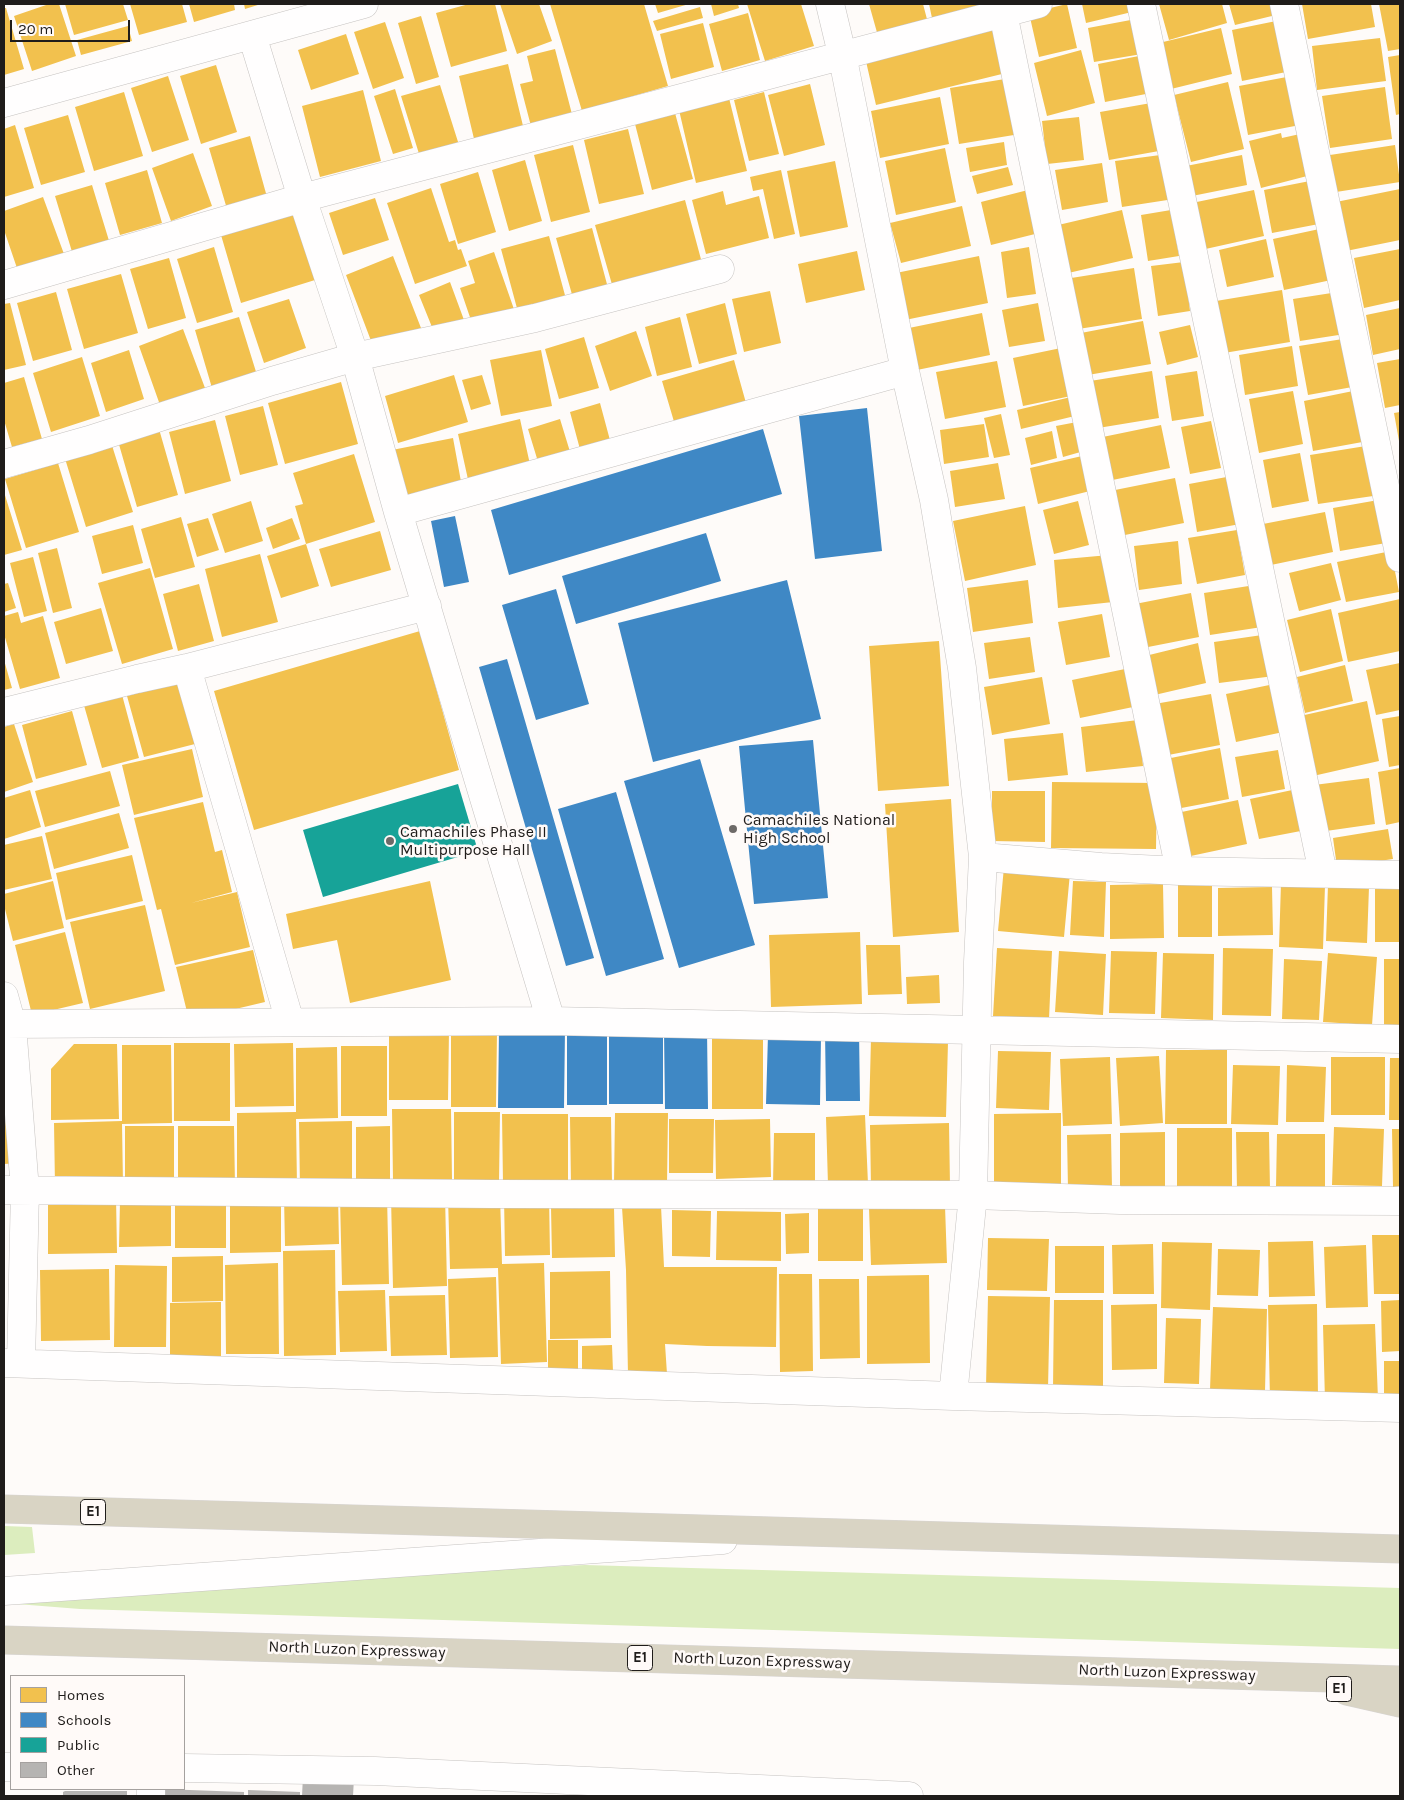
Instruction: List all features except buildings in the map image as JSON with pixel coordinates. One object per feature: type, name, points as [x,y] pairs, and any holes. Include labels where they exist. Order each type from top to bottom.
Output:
[{"type":"highway","name":"E1","points":[[4,1509],[1400,1549]]},
{"type":"highway","name":"North Luzon Expressway","points":[[4,1640],[1400,1680]]},
{"type":"highway","name":"E1","points":[[1277,1676],[1400,1703]]},
{"type":"street","points":[[4,104],[252,35],[311,11],[364,4]]},
{"type":"street","points":[[830,4],[842,54],[905,371],[934,500],[962,668],[983,857],[976,1030],[973,1194],[953,1396]]},
{"type":"street","points":[[4,285],[302,198],[842,54],[1038,4]]},
{"type":"street","points":[[1141,4],[1323,873]]},
{"type":"street","points":[[1284,4],[1400,558]]},
{"type":"street","points":[[1003,13],[1180,871]]},
{"type":"street","points":[[252,35],[302,198],[355,357],[398,512],[551,1021]]},
{"type":"street","points":[[4,464],[89,440],[272,381],[355,357],[535,318],[720,270]]},
{"type":"street","points":[[398,512],[905,371]]},
{"type":"street","points":[[4,712],[187,668],[427,606]]},
{"type":"street","points":[[187,668],[290,1022]]},
{"type":"street","points":[[983,857],[1101,867],[1180,871],[1400,875]]},
{"type":"street","points":[[4,996],[8,1024],[15,1190],[12,1363],[953,1396],[1400,1408]]},
{"type":"street","points":[[8,1024],[551,1021],[1400,1039]]},
{"type":"street","points":[[15,1190],[492,1194],[973,1194],[1120,1200],[1400,1200]]},
{"type":"street","points":[[4,1591],[822,1533]]},
{"type":"street","points":[[185,1768],[375,1771],[909,1796]]},
{"type":"green space","points":[[4,1526],[32,1527],[35,1553],[4,1555]]},
{"type":"green space","points":[[585,1565],[1400,1588],[1400,1649],[80,1609],[4,1603],[402,1574]]},
{"type":"place","name":"Camachiles National High School","points":[[733,829]]},
{"type":"place","name":"Camachiles Phase II Multipurpose Hall","points":[[390,841]]}]
